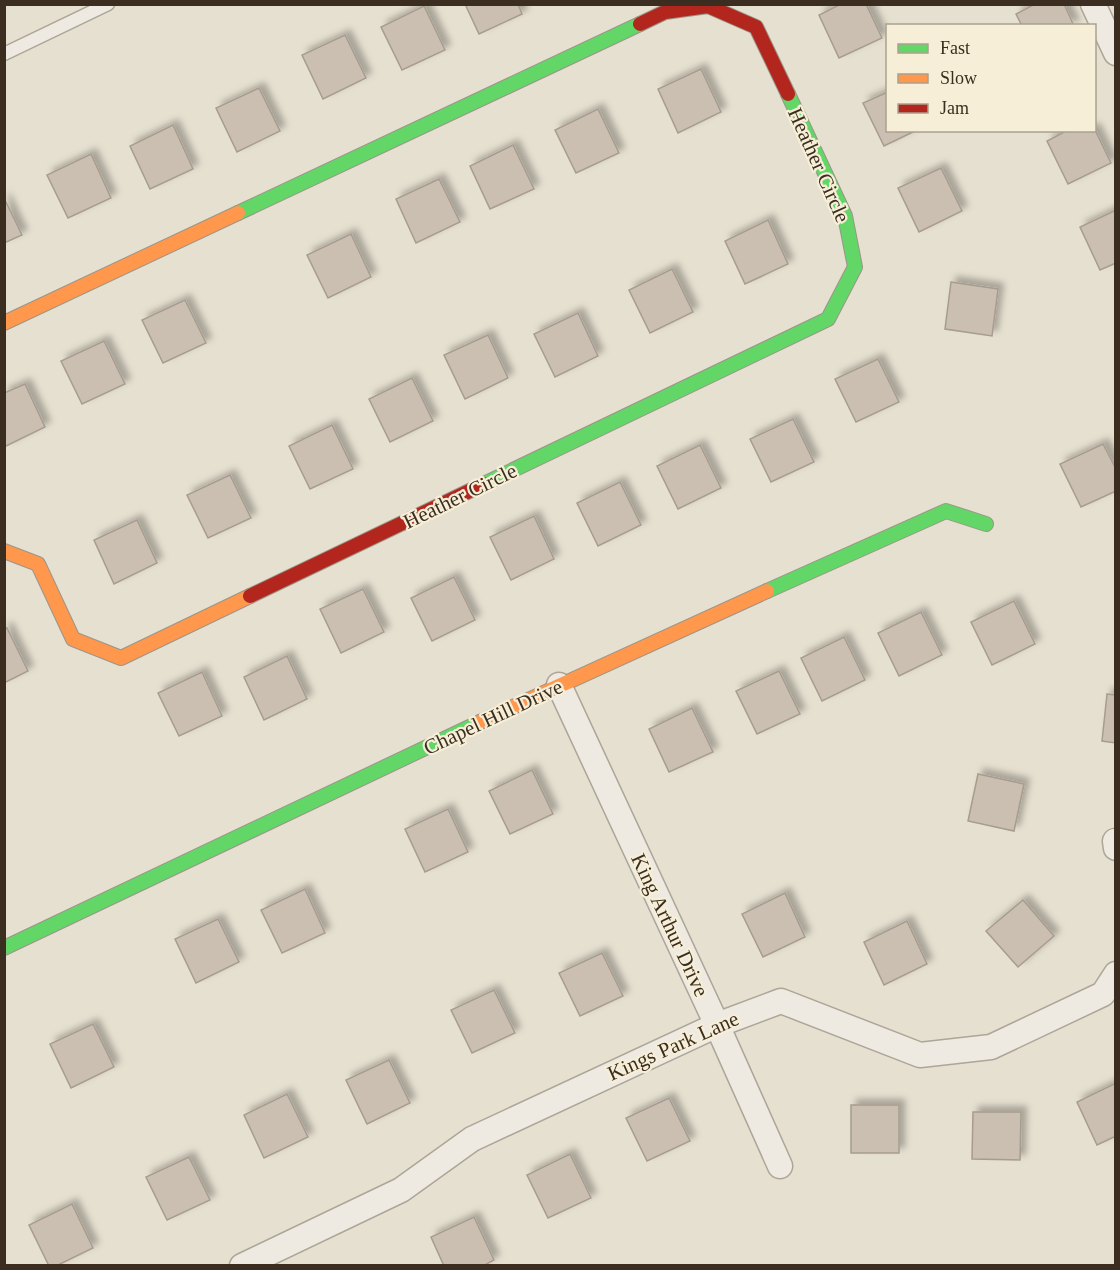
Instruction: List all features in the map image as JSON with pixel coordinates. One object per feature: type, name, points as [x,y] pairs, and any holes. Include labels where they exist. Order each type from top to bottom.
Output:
[{"type":"street","points":[[1093,4],[1116,53]]},
{"type":"street","name":"Heather Circle","points":[[4,323],[665,12],[708,6],[756,27],[845,216],[855,267],[828,319],[121,658],[74,639],[39,564],[4,551]]},
{"type":"street","name":"Chapel Hill Drive","points":[[4,948],[559,685],[946,511],[986,524]]},
{"type":"street","name":"King Arthur Drive","points":[[559,685],[717,1024],[780,1166]]},
{"type":"street","points":[[1115,842],[1116,848]]},
{"type":"street","name":"Kings Park Lane","points":[[242,1266],[401,1190],[472,1139],[717,1024],[781,1000],[920,1055],[991,1047],[1103,994],[1116,974]]},
{"type":"lane","points":[[4,54],[108,4]]},
{"type":"building","points":[[465,4],[518,4],[522,14],[479,34]]},
{"type":"building","points":[[841,4],[866,4],[882,38],[839,58],[819,15]]},
{"type":"building","points":[[1035,4],[1064,4],[1073,24],[1021,24],[1016,14]]},
{"type":"building","points":[[424,6],[445,50],[402,70],[381,27]]},
{"type":"building","points":[[345,35],[366,78],[323,99],[302,55]]},
{"type":"building","points":[[701,69],[721,112],[678,133],[658,89]]},
{"type":"building","points":[[259,88],[280,131],[237,152],[216,108]]},
{"type":"building","points":[[886,93],[886,132],[913,132],[884,146],[863,103]]},
{"type":"building","points":[[598,109],[619,153],[576,173],[555,130]]},
{"type":"building","points":[[173,125],[193,169],[150,189],[130,146]]},
{"type":"building","points":[[1064,132],[1096,132],[1111,163],[1068,184],[1047,141]]},
{"type":"building","points":[[513,145],[534,189],[490,209],[470,166]]},
{"type":"building","points":[[91,154],[111,198],[68,218],[47,175]]},
{"type":"building","points":[[941,168],[962,211],[919,232],[898,188]]},
{"type":"building","points":[[439,179],[460,222],[416,243],[396,199]]},
{"type":"building","points":[[4,198],[22,235],[4,243]]},
{"type":"building","points":[[1116,210],[1116,263],[1100,270],[1080,227]]},
{"type":"building","points":[[768,220],[788,264],[745,284],[725,241]]},
{"type":"building","points":[[351,234],[371,277],[328,298],[307,255]]},
{"type":"building","points":[[672,269],[693,312],[650,333],[629,290]]},
{"type":"building","points":[[951,282],[998,289],[992,336],[945,329]]},
{"type":"building","points":[[185,300],[206,343],[163,363],[142,320]]},
{"type":"building","points":[[578,313],[598,356],[555,377],[534,334]]},
{"type":"building","points":[[488,335],[508,378],[465,399],[444,355]]},
{"type":"building","points":[[104,341],[125,384],[82,404],[61,361]]},
{"type":"building","points":[[878,359],[899,402],[856,422],[835,379]]},
{"type":"building","points":[[412,378],[433,421],[390,442],[369,399]]},
{"type":"building","points":[[25,384],[45,427],[4,447],[4,393]]},
{"type":"building","points":[[793,419],[814,462],[771,482],[750,439]]},
{"type":"building","points":[[332,425],[353,469],[310,489],[289,446]]},
{"type":"building","points":[[1103,444],[1116,469],[1116,491],[1081,507],[1060,464]]},
{"type":"building","points":[[700,445],[721,488],[678,509],[657,466]]},
{"type":"building","points":[[230,475],[251,518],[208,538],[187,495]]},
{"type":"building","points":[[620,482],[641,525],[598,546],[577,503]]},
{"type":"building","points":[[534,516],[554,559],[511,580],[490,537]]},
{"type":"building","points":[[137,520],[157,563],[114,584],[94,540]]},
{"type":"building","points":[[454,577],[475,620],[432,641],[411,598]]},
{"type":"building","points":[[363,589],[384,632],[341,653],[320,609]]},
{"type":"building","points":[[1014,601],[1035,644],[992,665],[971,622]]},
{"type":"building","points":[[921,612],[942,655],[899,676],[878,633]]},
{"type":"building","points":[[7,628],[28,671],[4,683],[4,629]]},
{"type":"building","points":[[844,637],[865,680],[822,701],[801,658]]},
{"type":"building","points":[[287,656],[307,699],[264,720],[244,677]]},
{"type":"building","points":[[779,671],[800,714],[757,734],[736,691]]},
{"type":"building","points":[[202,672],[222,716],[179,736],[158,693]]},
{"type":"building","points":[[1107,694],[1116,695],[1116,743],[1102,741]]},
{"type":"building","points":[[692,708],[713,752],[669,772],[649,729]]},
{"type":"building","points":[[532,770],[553,814],[510,834],[489,791]]},
{"type":"building","points":[[978,774],[1024,784],[1014,831],[968,821]]},
{"type":"building","points":[[448,809],[468,852],[425,872],[405,829]]},
{"type":"building","points":[[305,889],[325,933],[282,953],[261,910]]},
{"type":"building","points":[[785,893],[805,937],[763,957],[742,914]]},
{"type":"building","points":[[1023,900],[1054,936],[1018,967],[986,931]]},
{"type":"building","points":[[218,919],[239,962],[196,983],[175,939]]},
{"type":"building","points":[[907,921],[927,964],[884,985],[864,942]]},
{"type":"building","points":[[602,953],[623,996],[580,1016],[559,973]]},
{"type":"building","points":[[494,990],[515,1033],[472,1053],[451,1010]]},
{"type":"building","points":[[93,1024],[114,1067],[71,1088],[50,1044]]},
{"type":"building","points":[[389,1060],[410,1103],[367,1124],[346,1080]]},
{"type":"building","points":[[1116,1083],[1116,1136],[1097,1145],[1077,1102]]},
{"type":"building","points":[[287,1094],[308,1137],[264,1158],[244,1115]]},
{"type":"building","points":[[669,1098],[690,1141],[647,1161],[626,1118]]},
{"type":"building","points":[[851,1105],[899,1105],[899,1153],[851,1153]]},
{"type":"building","points":[[973,1112],[1021,1112],[1020,1160],[972,1159]]},
{"type":"building","points":[[570,1154],[591,1198],[548,1218],[527,1175]]},
{"type":"building","points":[[189,1157],[210,1200],[167,1220],[146,1177]]},
{"type":"building","points":[[72,1204],[93,1248],[56,1266],[49,1266],[29,1225]]},
{"type":"building","points":[[474,1217],[494,1260],[483,1266],[444,1266],[431,1237]]},
{"type":"traffic: fast","points":[[238,213],[640,24]]},
{"type":"traffic: fast","points":[[484,484],[828,319],[855,267],[845,216],[788,94]]},
{"type":"traffic: fast","points":[[767,591],[946,511],[986,524]]},
{"type":"traffic: fast","points":[[4,948],[480,722]]},
{"type":"traffic: slow","points":[[4,323],[238,213]]},
{"type":"traffic: slow","points":[[4,551],[38,564],[73,639],[121,658],[250,596]]},
{"type":"traffic: slow","points":[[480,722],[767,591]]},
{"type":"traffic: jam","points":[[640,24],[665,12],[708,6],[756,27],[788,94]]},
{"type":"traffic: jam","points":[[250,596],[484,484]]}]
